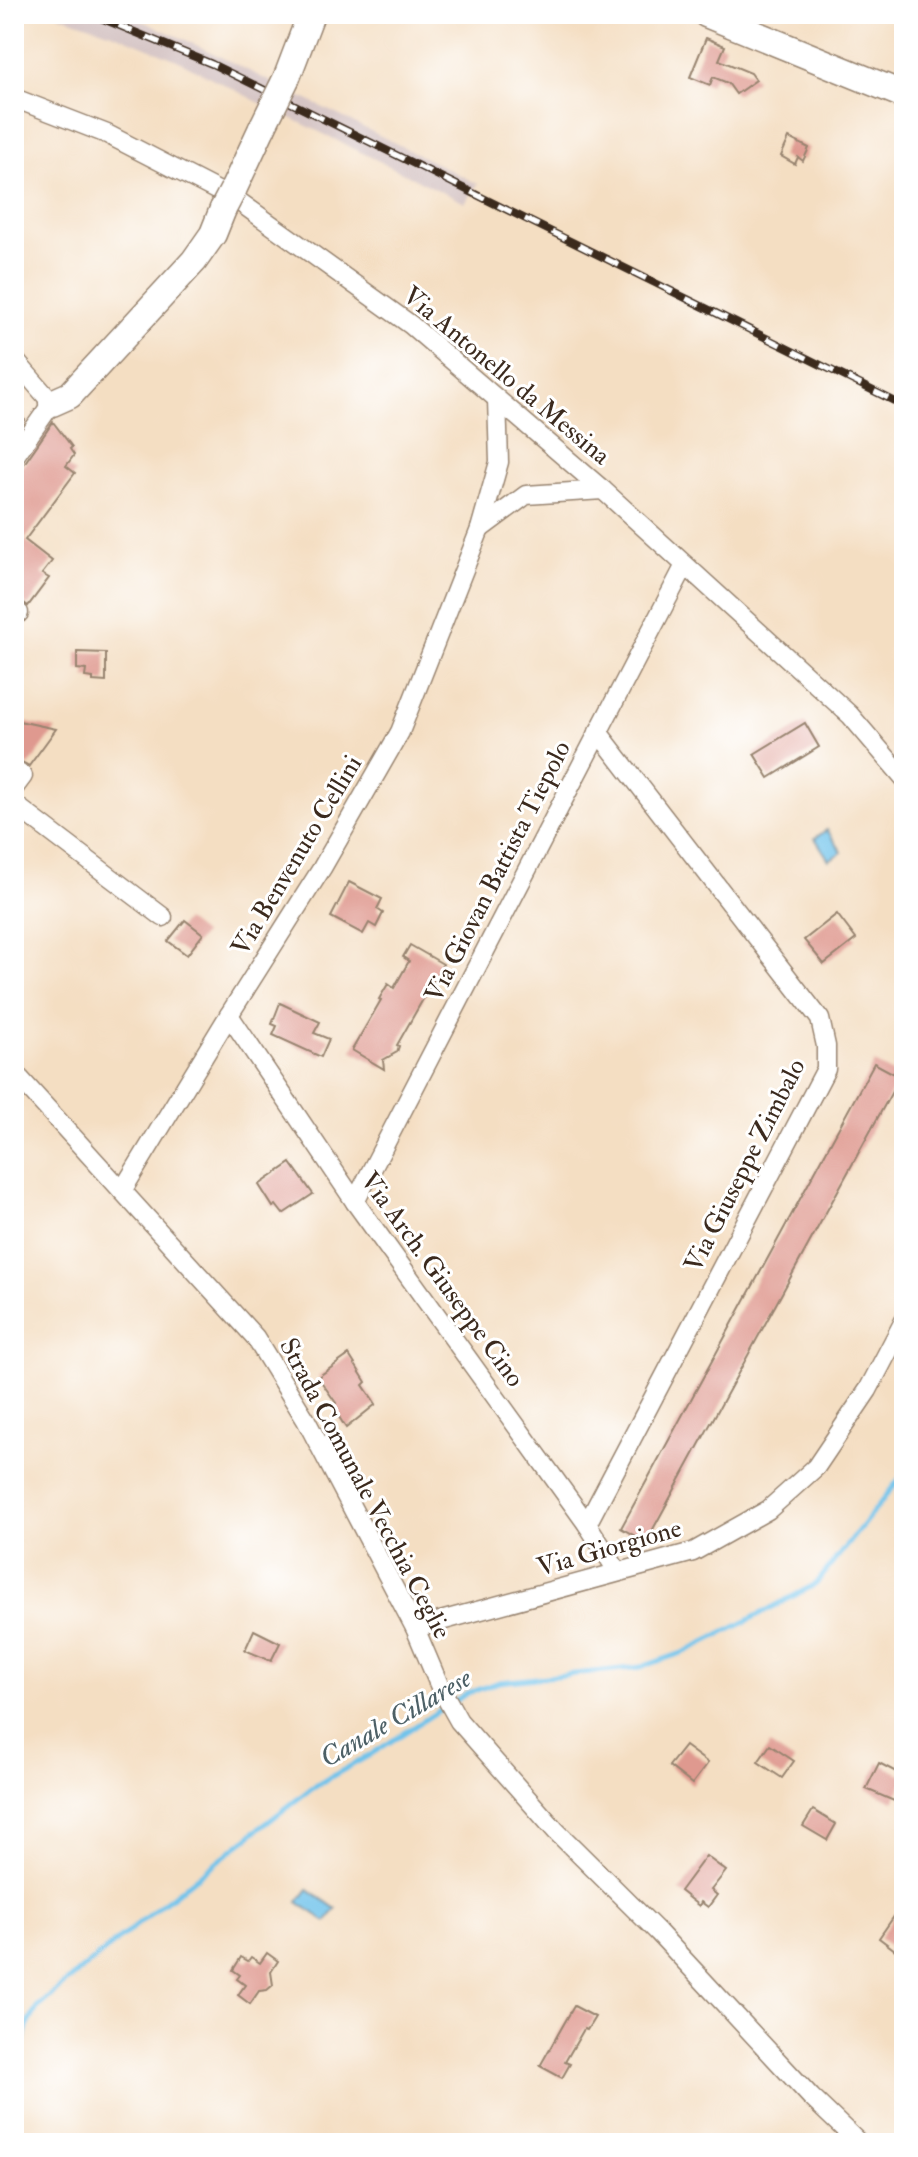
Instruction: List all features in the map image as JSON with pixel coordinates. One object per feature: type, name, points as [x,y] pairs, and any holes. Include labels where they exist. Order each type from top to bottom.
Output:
[{"type":"street","points":[[14,457],[52,403],[70,395],[194,261],[213,234],[287,77],[311,14]]},
{"type":"street","points":[[706,14],[904,95]]},
{"type":"street","name":"Via Antonello da Messina","points":[[14,98],[107,134],[241,203],[411,325],[603,490],[850,715],[904,778]]},
{"type":"street","points":[[14,359],[52,403]]},
{"type":"street","name":"Via Benvenuto Cellini","points":[[122,1191],[322,868],[400,732],[480,529],[499,462],[497,399]]},
{"type":"street","points":[[480,529],[526,495],[603,490]]},
{"type":"street","name":"Via Giovan Battista Tiepolo","points":[[355,1202],[685,565]]},
{"type":"street","name":"Via Giuseppe Zimbalo","points":[[587,1524],[826,1069],[826,1046],[820,1019],[598,732]]},
{"type":"street","points":[[14,770],[23,776],[14,788]]},
{"type":"street","points":[[14,804],[163,917]]},
{"type":"street","name":"Via Arch. Giuseppe Cino","points":[[229,1015],[355,1202],[587,1524],[618,1572]]},
{"type":"street","name":"Strada Comunale Vecchia Ceglie","points":[[14,1072],[255,1337],[306,1420],[415,1628],[440,1687],[459,1721],[556,1831],[658,1932],[811,2097],[859,2143]]},
{"type":"street","name":"Via Giorgione","points":[[415,1628],[693,1552],[768,1510],[816,1467],[868,1390],[904,1321]]},
{"type":"shaded area","points":[[56,14],[126,14],[184,39],[478,184],[465,203],[177,60]]},
{"type":"water","points":[[827,830],[842,852],[829,860],[815,838]]},
{"type":"water","points":[[308,1889],[336,1909],[326,1922],[298,1902]]},
{"type":"building","points":[[706,38],[725,46],[719,60],[751,73],[756,80],[736,94],[728,83],[713,77],[710,85],[690,77]]},
{"type":"building","points":[[789,138],[809,148],[803,161],[798,157],[795,164],[781,156]]},
{"type":"building","points":[[14,412],[25,420],[14,436]]},
{"type":"building","points":[[53,422],[72,447],[70,449],[74,455],[66,466],[75,473],[25,540],[52,561],[42,574],[49,578],[28,606],[14,598],[14,469],[24,464]]},
{"type":"building","points":[[77,652],[106,653],[106,682],[93,681],[93,678],[85,677],[86,670],[77,669]]},
{"type":"building","points":[[14,720],[56,729],[29,766],[14,758]]},
{"type":"building","points":[[805,723],[819,747],[769,778],[754,754]]},
{"type":"building","points":[[349,882],[382,899],[377,909],[383,913],[376,927],[369,923],[363,934],[331,917]]},
{"type":"building","points":[[837,914],[856,939],[824,964],[804,940]]},
{"type":"building","points":[[185,920],[203,934],[187,955],[168,941]]},
{"type":"building","points":[[410,945],[443,964],[397,1045],[397,1052],[383,1060],[384,1069],[352,1050],[388,984],[394,988],[409,961],[403,957]]},
{"type":"building","points":[[280,1003],[320,1022],[314,1033],[329,1039],[321,1057],[273,1035],[277,1026],[272,1024]]},
{"type":"building","points":[[874,1063],[900,1077],[646,1542],[621,1528]]},
{"type":"building","points":[[291,1163],[313,1194],[283,1214],[276,1205],[273,1207],[259,1185]]},
{"type":"building","points":[[349,1355],[376,1404],[346,1428],[332,1406],[336,1403],[318,1377]]},
{"type":"building","points":[[254,1630],[280,1643],[271,1661],[245,1650]]},
{"type":"building","points":[[770,1745],[794,1761],[782,1778],[758,1762]]},
{"type":"building","points":[[685,1746],[708,1763],[692,1784],[669,1766]]},
{"type":"building","points":[[879,1763],[904,1776],[894,1801],[866,1789]]},
{"type":"building","points":[[813,1810],[836,1824],[827,1840],[803,1826]]},
{"type":"building","points":[[706,1856],[726,1871],[711,1890],[717,1895],[708,1907],[701,1902],[699,1906],[680,1891]]},
{"type":"building","points":[[895,1915],[904,1922],[904,1937],[895,1950],[879,1938]]},
{"type":"building","points":[[267,1953],[278,1961],[271,1972],[273,1985],[259,1991],[250,2004],[238,1995],[245,1985],[237,1979],[240,1975],[233,1970],[241,1957],[248,1961],[251,1957],[260,1963]]},
{"type":"building","points":[[574,2006],[595,2017],[587,2030],[584,2029],[565,2062],[570,2064],[562,2078],[540,2066]]},
{"type":"waterway","name":"Canale Cillarese","points":[[455,1701],[499,1682],[641,1667],[685,1652],[739,1625],[816,1584],[904,1473]]},
{"type":"waterway","name":"Canale Cillarese","points":[[14,2084],[27,2027],[37,2008],[63,1985],[313,1787],[446,1706]]},
{"type":"railway","points":[[91,14],[212,64],[904,406]]}]
